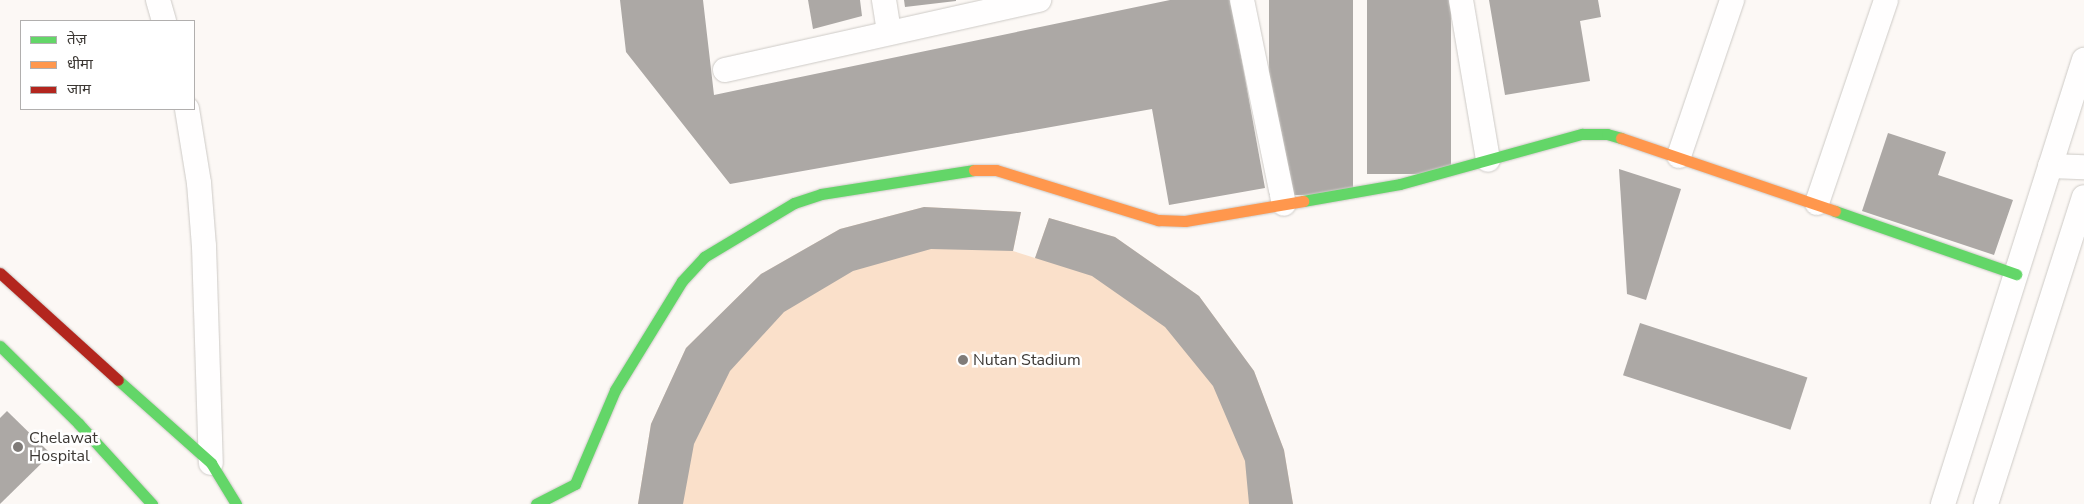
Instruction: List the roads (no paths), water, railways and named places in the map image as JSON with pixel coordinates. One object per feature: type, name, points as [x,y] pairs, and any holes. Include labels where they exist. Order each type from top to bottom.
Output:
[{"type":"street","points":[[158,0],[164,20]]},
{"type":"street","points":[[884,0],[889,33]]},
{"type":"street","points":[[725,70],[1039,0]]},
{"type":"street","points":[[1242,0],[1284,204]]},
{"type":"street","points":[[1461,0],[1488,160]]},
{"type":"street","points":[[1679,156],[1732,0]]},
{"type":"street","points":[[1817,204],[1886,0]]},
{"type":"street","points":[[1943,504],[2084,60]]},
{"type":"street","points":[[187,110],[199,183],[204,246],[211,463]]},
{"type":"street","points":[[536,504],[575,484],[615,390],[682,280],[704,257],[794,202],[821,194],[951,171],[996,170],[1158,220],[1185,221],[1400,184],[1582,134],[1607,134],[1679,156],[2016,274]]},
{"type":"street","points":[[2050,166],[2084,167]]},
{"type":"street","points":[[1986,504],[2084,197]]},
{"type":"street","points":[[0,273],[211,463],[236,504]]},
{"type":"street","points":[[0,346],[78,423],[152,504]]},
{"type":"place","name":"Nutan Stadium","points":[[963,360]]},
{"type":"place","name":"Chelawat Hospital","points":[[18,447]]}]
